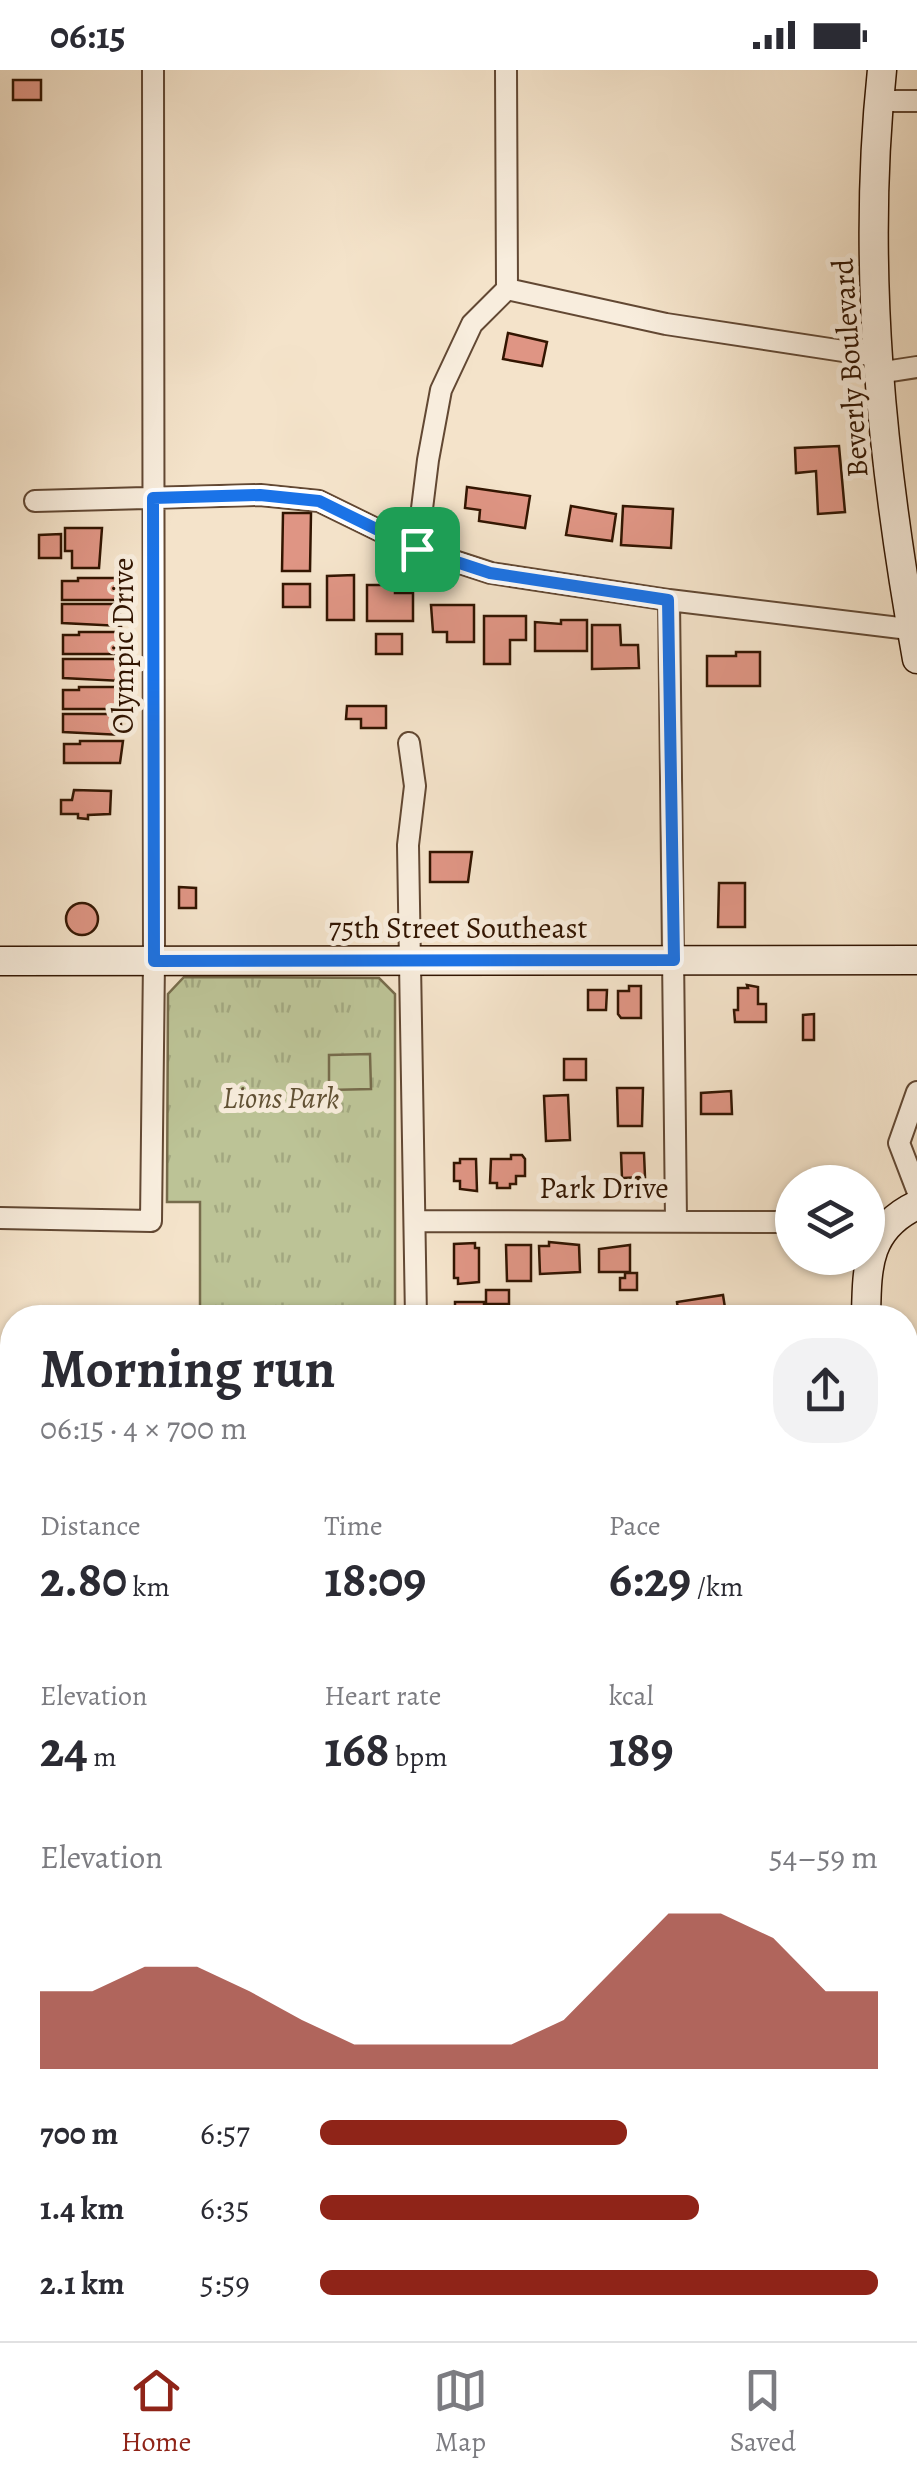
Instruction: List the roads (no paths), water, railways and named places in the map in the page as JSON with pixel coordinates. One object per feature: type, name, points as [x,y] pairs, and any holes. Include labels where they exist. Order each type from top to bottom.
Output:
[{"type":"street","name":"Olympic Drive","points":[[0,1218],[151,1221],[153,70]]},
{"type":"street","points":[[417,549],[441,390],[472,324],[507,289],[506,70]]},
{"type":"street","name":"Beverly Boulevard","points":[[882,70],[873,209],[877,365],[890,491],[917,659]]},
{"type":"street","points":[[879,101],[917,101]]},
{"type":"street","points":[[507,289],[877,365],[917,367]]},
{"type":"street","points":[[35,501],[260,495],[319,501],[417,549],[490,573],[668,600],[914,629]]},
{"type":"street","points":[[668,600],[676,1220]]},
{"type":"street","points":[[408,743],[415,786],[408,845],[416,1305]]},
{"type":"street","name":"75th Street Southeast","points":[[0,960],[917,960]]},
{"type":"street","points":[[917,1092],[899,1143],[917,1190]]},
{"type":"street","points":[[885,1221],[917,1205]]},
{"type":"street","name":"Park Drive","points":[[416,1221],[775,1222]]},
{"type":"street","points":[[867,1305],[869,1275]]},
{"type":"park label","name":"Lions Park","points":[[281,1098]]}]
